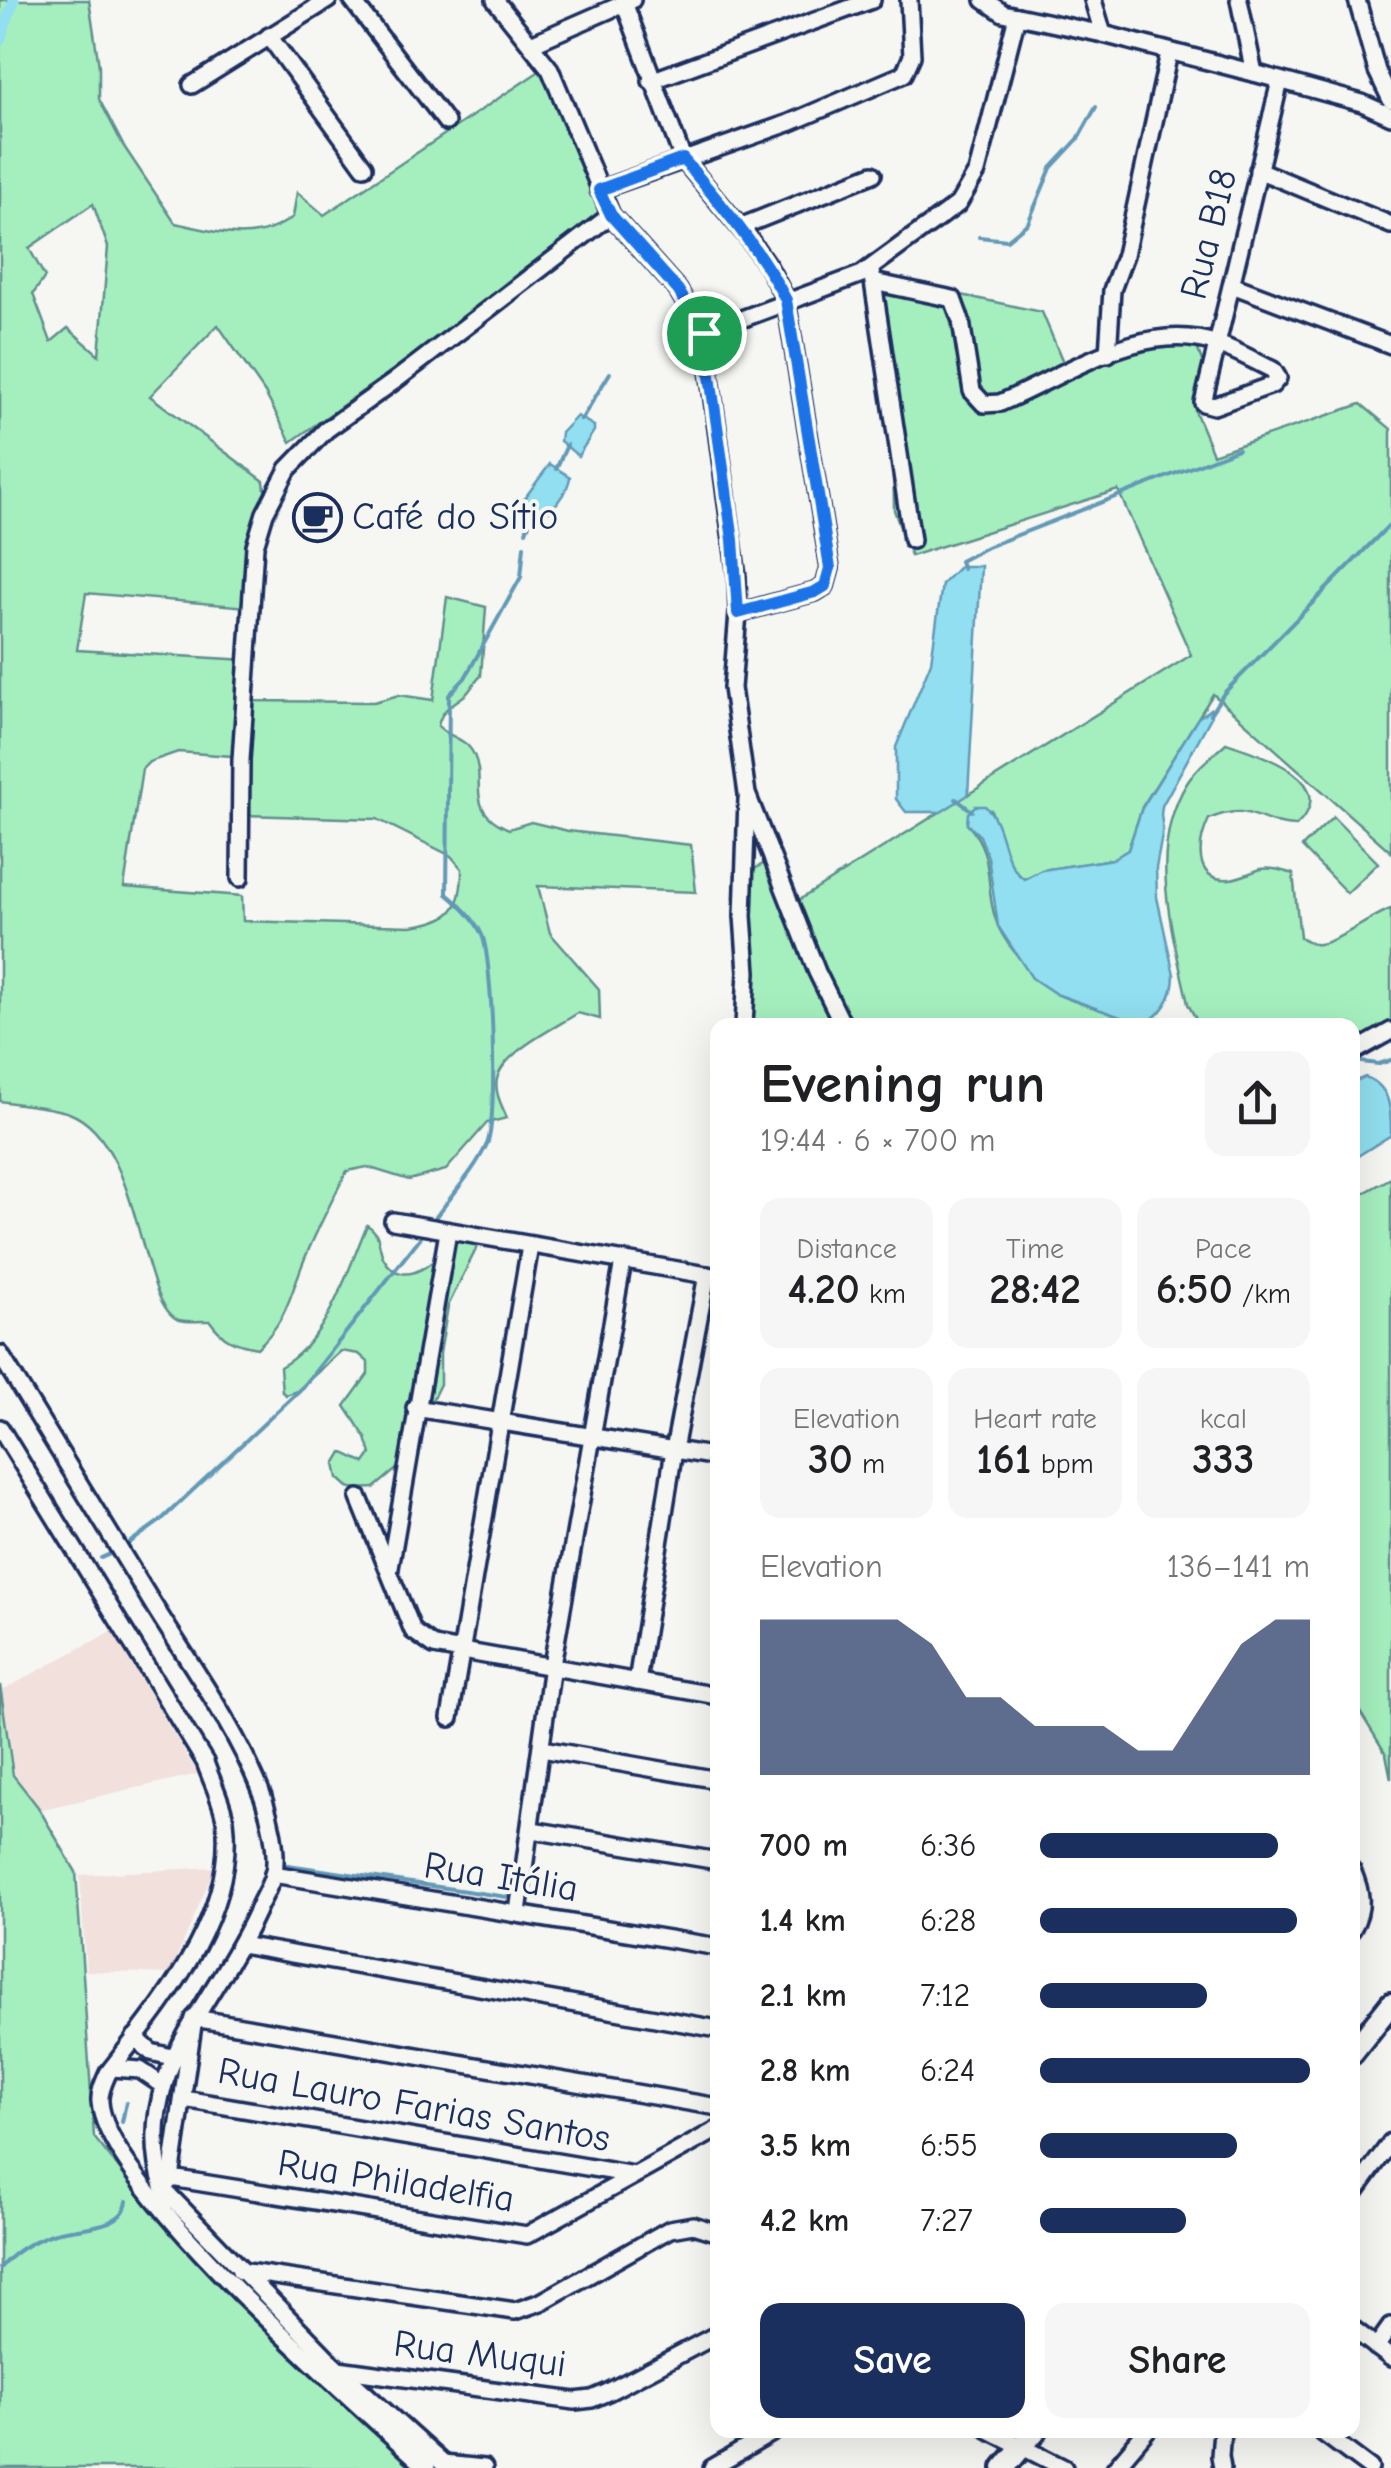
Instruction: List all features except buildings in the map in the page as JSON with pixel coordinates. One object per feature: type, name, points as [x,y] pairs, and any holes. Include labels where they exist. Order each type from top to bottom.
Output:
[{"type":"main road","points":[[1360,2042],[1391,2004]]},
{"type":"main road","points":[[1004,2468],[1029,2438]]},
{"type":"street","points":[[192,85],[328,0]]},
{"type":"street","points":[[352,0],[446,122]]},
{"type":"street","points":[[495,0],[561,89],[611,215],[678,290],[704,333],[733,540],[738,613],[732,688],[747,794],[744,1018]]},
{"type":"street","points":[[651,80],[872,0]]},
{"type":"street","points":[[599,190],[789,123],[904,74],[912,56],[909,0]]},
{"type":"street","points":[[984,0],[994,9],[1017,16],[1254,73],[1362,103],[1391,116]]},
{"type":"street","points":[[1093,0],[1104,34]]},
{"type":"street","points":[[1240,0],[1254,73]]},
{"type":"street","points":[[1357,0],[1377,71],[1391,100]]},
{"type":"street","points":[[531,44],[619,2],[683,159],[740,227],[786,300],[830,568],[825,586],[815,592],[738,613]]},
{"type":"street","points":[[872,274],[942,218],[969,188],[977,172],[1017,16]]},
{"type":"street","points":[[268,36],[364,167]]},
{"type":"street","name":"Rua B18","points":[[1108,354],[1112,290],[1125,255],[1169,53]]},
{"type":"street","name":"Rua B18","points":[[1215,343],[1272,370],[1278,378],[1272,384],[1214,406],[1203,403],[1215,343],[1280,81]]},
{"type":"street","points":[[1258,170],[1391,224]]},
{"type":"street","points":[[740,227],[873,174]]},
{"type":"street","points":[[240,878],[241,760],[255,546],[265,512],[288,469],[326,430],[611,215]]},
{"type":"street","points":[[872,274],[912,540]]},
{"type":"street","points":[[704,333],[786,300],[872,274],[953,299],[961,320],[972,391],[984,404],[1000,404],[1108,354],[1157,338],[1182,337],[1215,343]]},
{"type":"street","points":[[1232,285],[1391,346]]},
{"type":"street","points":[[747,794],[817,972],[840,1018]]},
{"type":"street","points":[[1360,1048],[1391,1031]]},
{"type":"street","points":[[393,1221],[710,1276]]},
{"type":"street","points":[[389,1572],[441,1231]]},
{"type":"street","points":[[450,1718],[530,1246]]},
{"type":"street","points":[[518,1912],[552,1665],[623,1260]]},
{"type":"street","points":[[638,1682],[674,1450],[710,1285]]},
{"type":"street","points":[[0,1354],[220,1712],[263,1798],[274,1866],[242,1944],[172,2057],[162,2085],[156,2133],[157,2169],[240,2272],[439,2467]]},
{"type":"street","points":[[415,1408],[710,1457]]},
{"type":"street","points":[[0,1428],[205,1762],[224,1818],[222,1872],[200,1943],[102,2088],[100,2102],[110,2136],[165,2214],[272,2324],[439,2467],[484,2468]]},
{"type":"street","points":[[359,1498],[413,1631],[434,1646],[710,1695]]},
{"type":"street","points":[[542,1749],[710,1779]]},
{"type":"street","points":[[532,1830],[710,1860]]},
{"type":"street","name":"Rua Itália","points":[[274,1866],[710,1946]]},
{"type":"street","points":[[242,1944],[710,2028]]},
{"type":"street","points":[[168,2184],[194,2018]]},
{"type":"street","points":[[194,2018],[710,2106]]},
{"type":"street","points":[[135,2036],[151,2052],[172,2057]]},
{"type":"street","points":[[112,2068],[140,2070],[162,2085]]},
{"type":"street","name":"Rua Lauro Farias Santos","points":[[184,2099],[634,2175]]},
{"type":"street","name":"Rua Philadelfia","points":[[168,2184],[527,2235],[710,2133]]},
{"type":"street","points":[[1360,2185],[1391,2142]]},
{"type":"street","points":[[240,2272],[514,2311],[541,2302],[670,2229],[692,2225],[710,2231]]},
{"type":"street","points":[[1376,2347],[1391,2326]]},
{"type":"street","points":[[1360,2334],[1391,2358]]},
{"type":"street","name":"Rua Muqui","points":[[338,2368],[575,2400],[592,2399],[710,2338]]},
{"type":"street","points":[[712,2468],[763,2438]]},
{"type":"street","points":[[1003,2438],[1064,2468]]},
{"type":"street","points":[[1115,2468],[1140,2438]]},
{"type":"street","points":[[1221,2438],[1222,2468]]},
{"type":"street","points":[[1331,2438],[1370,2468]]},
{"type":"shaded area","points":[[112,1631],[198,1774],[38,1810],[15,1774],[1,1691]]},
{"type":"shaded area","points":[[215,1867],[170,1974],[86,1971],[80,1875]]},
{"type":"green space","points":[[0,0],[89,0],[99,66],[99,99],[123,145],[175,223],[221,233],[250,234],[278,226],[293,217],[297,192],[324,215],[541,70],[565,118],[600,217],[291,442],[265,393],[218,325],[150,396],[264,481],[267,507],[247,607],[86,593],[77,650],[247,660],[248,701],[374,702],[399,695],[433,700],[447,597],[486,607],[481,676],[445,711],[438,726],[467,745],[474,755],[479,795],[486,813],[509,829],[531,822],[568,831],[691,845],[696,892],[538,886],[550,933],[599,989],[600,1019],[578,1013],[509,1059],[496,1084],[507,1118],[487,1123],[446,1170],[409,1180],[367,1167],[347,1171],[282,1317],[257,1348],[230,1340],[210,1321],[179,1320],[166,1308],[155,1285],[126,1187],[112,1155],[93,1129],[69,1113],[0,1101]],"holes":[[[93,204],[108,247],[99,355],[68,328],[51,342],[33,294],[45,277],[29,248]],[[178,752],[245,757],[244,815],[377,819],[451,856],[462,869],[456,904],[445,917],[411,926],[243,921],[242,896],[124,887],[142,769],[149,762]]]},
{"type":"green space","points":[[876,277],[1042,312],[1068,374],[1114,354],[1121,358],[1167,342],[1196,344],[1216,401],[1212,408],[1195,411],[1213,454],[1361,404],[1391,429],[1391,852],[1213,694],[1142,807],[1128,850],[1113,859],[1043,870],[1024,879],[1007,857],[991,810],[967,824],[982,848],[994,913],[1008,944],[1059,995],[1124,1018],[745,1018],[749,882],[753,870],[766,862],[783,866],[799,900],[1191,655],[1118,490],[911,556],[894,510],[893,439]]},
{"type":"green space","points":[[1226,743],[1275,762],[1304,782],[1310,795],[1308,810],[1296,826],[1235,812],[1209,819],[1201,859],[1209,874],[1218,878],[1234,878],[1261,869],[1293,874],[1300,937],[1314,944],[1331,941],[1391,909],[1391,1026],[1360,1038],[1360,1018],[1195,1018],[1188,1004],[1170,921],[1165,864],[1175,809],[1200,767]]},
{"type":"green space","points":[[1333,817],[1378,863],[1347,893],[1302,847]]},
{"type":"green space","points":[[1391,1178],[1391,1779],[1386,1754],[1360,1712],[1360,1195]]},
{"type":"green space","points":[[367,1225],[377,1236],[384,1259],[393,1270],[403,1273],[425,1267],[462,1232],[482,1237],[448,1306],[440,1353],[440,1384],[399,1467],[374,1488],[356,1489],[338,1478],[335,1464],[342,1452],[365,1463],[371,1454],[366,1438],[345,1406],[368,1374],[368,1362],[359,1354],[341,1351],[297,1391],[286,1395],[282,1392],[280,1367],[311,1341],[323,1323]]},
{"type":"green space","points":[[0,1685],[13,1775],[38,1807],[76,1872],[94,2137],[161,2222],[420,2468],[0,2468]]},
{"type":"water","points":[[577,416],[594,426],[578,456],[560,441],[561,433]]},
{"type":"water","points":[[550,464],[570,477],[563,495],[550,511],[521,508],[521,503]]},
{"type":"water","points":[[960,566],[981,566],[968,795],[941,812],[906,812],[896,799],[896,747],[931,662],[942,584]]},
{"type":"water","points":[[1210,709],[1211,717],[1162,806],[1161,815],[1157,897],[1174,975],[1169,998],[1152,1018],[1123,1018],[1056,994],[1032,978],[998,926],[988,857],[980,836],[967,824],[968,813],[975,806],[985,806],[992,814],[1011,863],[1024,879],[1042,870],[1113,859],[1128,850],[1142,808],[1198,718]]},
{"type":"water","points":[[1360,1079],[1374,1081],[1385,1093],[1391,1135],[1360,1155]]},
{"type":"waterway","points":[[0,40],[14,0]]},
{"type":"waterway","points":[[979,237],[1007,240],[1028,223],[1051,168],[1078,139],[1096,107]]},
{"type":"waterway","points":[[581,420],[610,373]]},
{"type":"waterway","points":[[556,469],[567,445]]},
{"type":"waterway","points":[[963,569],[960,561],[987,547],[1238,449]]},
{"type":"waterway","points":[[526,531],[535,508]]},
{"type":"waterway","points":[[1210,714],[1224,693],[1391,523]]},
{"type":"waterway","points":[[433,1221],[487,1144],[493,1074],[486,950],[475,923],[447,894],[449,695],[465,678],[521,577],[524,546]]},
{"type":"waterway","points":[[956,799],[972,811]]},
{"type":"waterway","points":[[1360,1062],[1379,1064],[1391,1060]]},
{"type":"waterway","points":[[125,1546],[160,1521],[303,1387],[424,1233]]},
{"type":"waterway","points":[[101,1558],[117,1551]]},
{"type":"waterway","points":[[281,1864],[514,1898]]},
{"type":"waterway","points":[[122,2122],[126,2103]]},
{"type":"waterway","points":[[0,2268],[17,2252],[45,2237],[108,2223],[124,2211],[127,2201]]},
{"type":"place","name":"Café do Sítio","points":[[317,517]]},
{"type":"route","points":[[683,159],[747,236],[786,300],[830,568],[825,586],[815,592],[738,613],[733,540],[704,333],[678,290],[611,215],[599,190],[683,159]]}]
